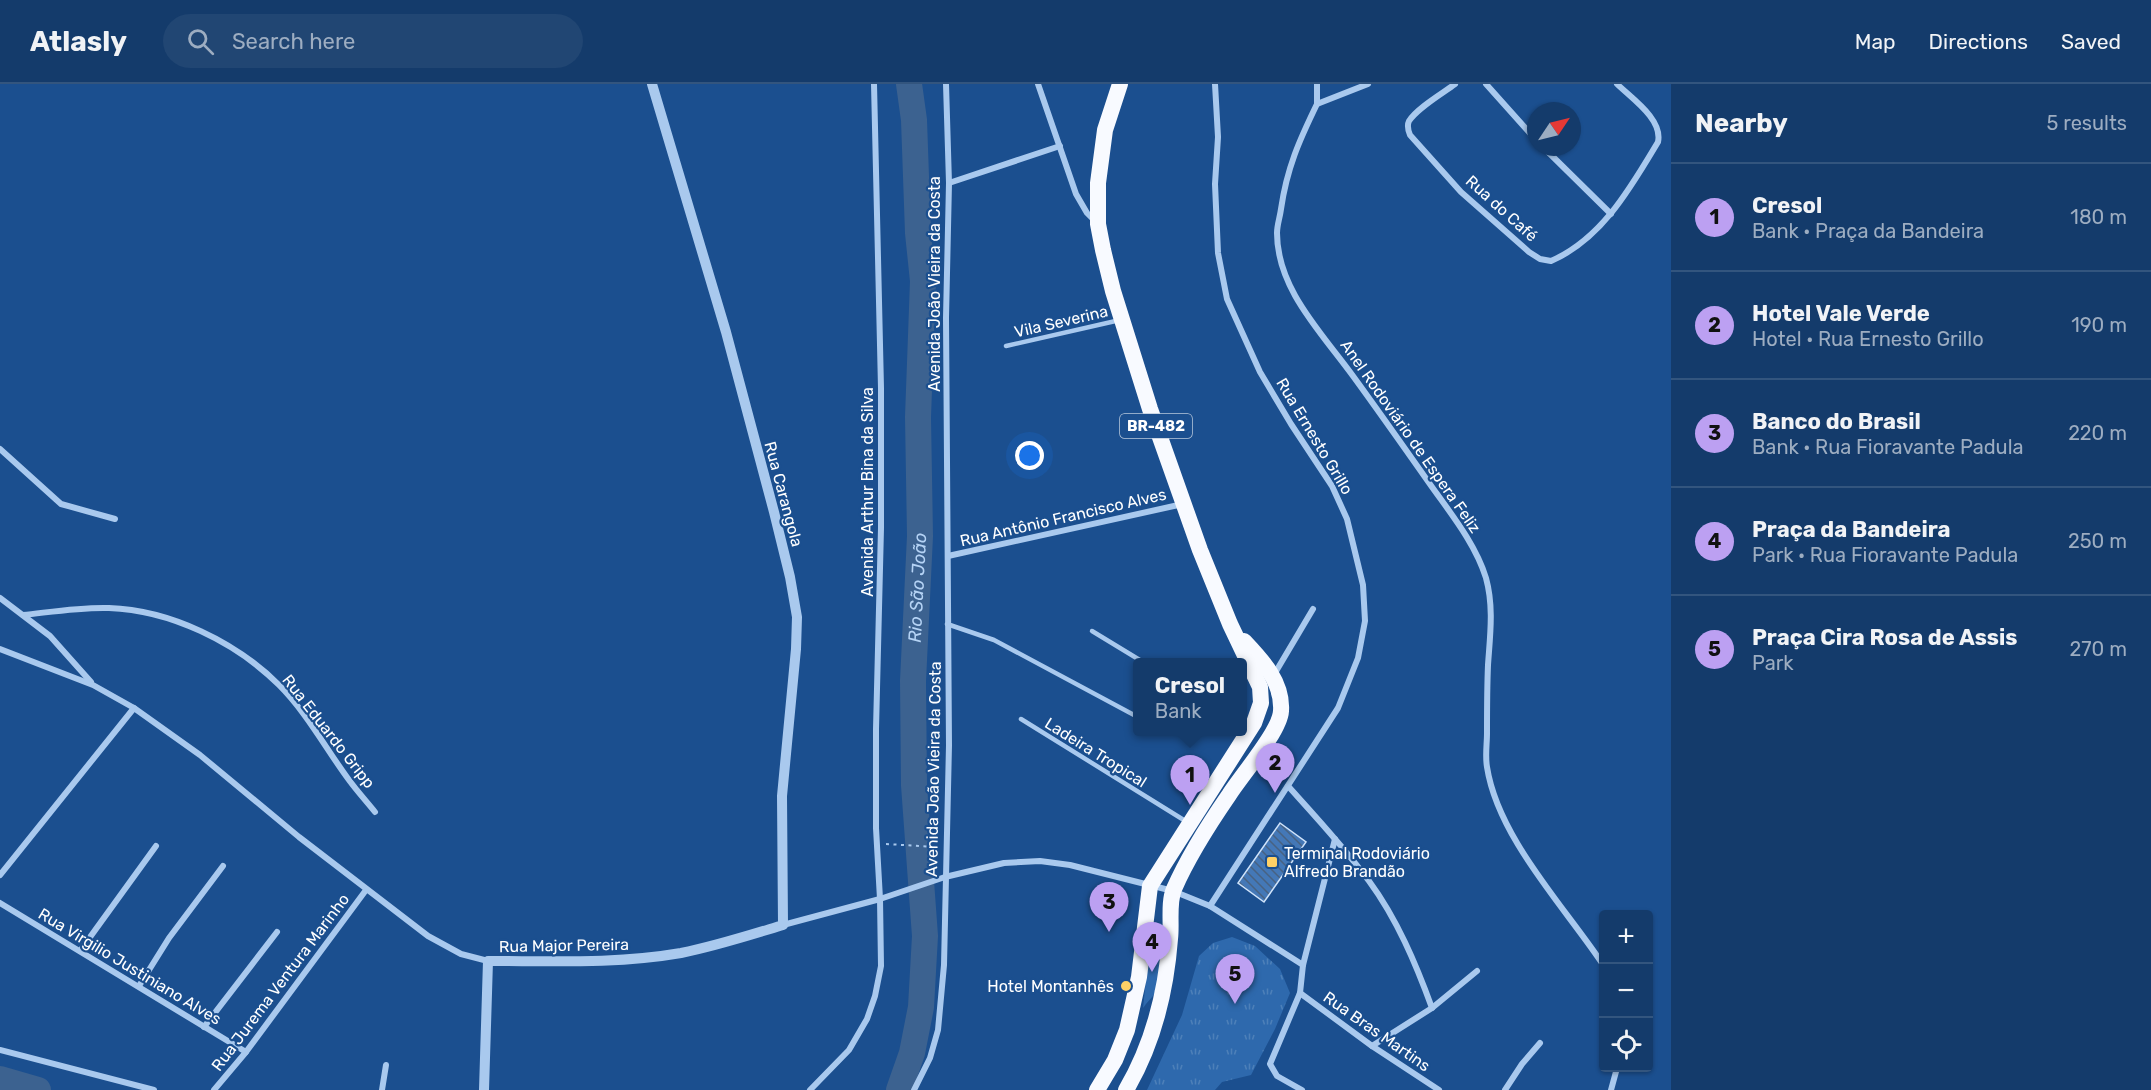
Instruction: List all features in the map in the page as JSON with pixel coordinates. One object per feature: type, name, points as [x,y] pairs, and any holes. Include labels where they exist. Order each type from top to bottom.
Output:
[{"type":"highway","name":"BR-482","points":[[1120,84],[1105,130],[1098,183],[1098,224],[1122,320],[1150,409],[1183,504],[1230,624],[1246,658]]},
{"type":"highway","name":"BR-482","points":[[1126,1090],[1136,1073],[1155,1025],[1165,983],[1173,891],[1228,796],[1277,726],[1281,712],[1280,693],[1273,676],[1263,661],[1230,624]]},
{"type":"highway","name":"BR-482","points":[[1247,660],[1260,687],[1259,711],[1247,725]]},
{"type":"highway","name":"BR-482","points":[[1097,1090],[1115,1060],[1127,1030],[1139,977],[1150,886],[1240,736]]},
{"type":"street","name":"Rua Carangola","points":[[652,84],[729,344],[777,523],[797,617],[782,796],[783,925]]},
{"type":"street","name":"Avenida Arthur Bina da Silva","points":[[810,1090],[849,1050],[867,1019],[875,996],[881,966],[876,817],[881,388],[874,84]]},
{"type":"street","name":"Avenida João Vieira da Costa","points":[[914,1090],[930,1058],[938,1030],[944,964],[949,745],[946,318],[949,183],[946,84]]},
{"type":"street","points":[[1038,84],[1080,203],[1098,224]]},
{"type":"street","name":"Rua Ernesto Grillo","points":[[1210,906],[1338,708],[1352,678],[1365,621],[1363,585],[1347,519],[1332,486],[1260,372],[1227,299],[1218,253],[1215,184],[1218,137],[1215,84]]},
{"type":"street","points":[[1317,84],[1317,104],[1368,84]]},
{"type":"street","name":"Rua do Café","points":[[1455,84],[1408,122],[1410,135],[1461,192],[1529,252],[1540,259],[1551,261],[1564,255],[1586,239],[1611,213],[1634,182],[1658,142],[1659,135],[1652,119],[1617,84]]},
{"type":"street","points":[[1486,84],[1527,130]]},
{"type":"street","name":"Anel Rodoviário de Espera Feliz","points":[[1317,104],[1296,148],[1284,191],[1277,233],[1280,255],[1287,278],[1299,304],[1451,513],[1470,544],[1486,578],[1492,614],[1488,668],[1486,766],[1495,798],[1510,831],[1537,873],[1603,964]]},
{"type":"street","points":[[949,183],[1060,146]]},
{"type":"street","points":[[1552,156],[1611,213]]},
{"type":"street","points":[[0,449],[61,504],[115,519]]},
{"type":"street","name":"Rua Antônio Francisco Alves","points":[[948,556],[1183,504]]},
{"type":"street","points":[[0,598],[50,636],[93,685]]},
{"type":"street","name":"Rua Eduardo Gripp","points":[[23,615],[69,609],[110,608],[167,619],[216,638],[241,652],[279,686],[305,717],[349,781],[375,812]]},
{"type":"street","points":[[1273,676],[1313,609]]},
{"type":"street","name":"Rua Major Pereira","points":[[0,649],[93,685],[134,708],[200,755],[366,890],[428,936],[461,954],[488,961],[621,960],[669,954],[736,939],[880,899],[945,877],[1004,863],[1040,861],[1070,865],[1173,891]]},
{"type":"street","points":[[0,875],[134,708]]},
{"type":"street","points":[[1288,786],[1370,882],[1402,936],[1432,1008]]},
{"type":"street","points":[[1302,1090],[1276,1076],[1271,1068],[1300,993],[1303,965],[1335,839]]},
{"type":"street","points":[[80,951],[156,846]]},
{"type":"street","points":[[139,986],[169,938],[223,866]]},
{"type":"street","name":"Rua Jurema Ventura Marinho","points":[[214,1090],[246,1052],[366,890]]},
{"type":"street","points":[[1173,891],[1210,906],[1303,965]]},
{"type":"street","name":"Rua Virgilio Justiniano Alves","points":[[0,903],[246,1052]]},
{"type":"street","points":[[204,1027],[277,932]]},
{"type":"street","points":[[484,1090],[488,961]]},
{"type":"street","points":[[1372,1046],[1432,1008],[1477,970]]},
{"type":"street","name":"Rua Bras Martins","points":[[1300,993],[1372,1046],[1439,1090]]},
{"type":"street","points":[[1505,1090],[1522,1064],[1540,1043]]},
{"type":"street","points":[[0,1050],[154,1090]]},
{"type":"street","points":[[382,1090],[386,1065]]},
{"type":"street","points":[[1611,1090],[1616,1072]]},
{"type":"lane","name":"Vila Severina","points":[[1006,346],[1122,320]]},
{"type":"lane","points":[[947,624],[994,640],[1133,714]]},
{"type":"lane","points":[[1092,631],[1135,658]]},
{"type":"lane","name":"Ladeira Tropical","points":[[1021,719],[1189,824]]},
{"type":"path","points":[[893,844],[930,847]]},
{"type":"green space","points":[[1161,923],[1162,947],[1157,988],[1143,1008],[1151,933],[1154,926]]},
{"type":"green space","points":[[1232,937],[1255,946],[1280,969],[1290,993],[1275,1029],[1251,1075],[1222,1082],[1215,1090],[1147,1090],[1182,1015],[1199,956],[1213,943]]},
{"type":"building","name":"Terminal Rodoviário Alfredo Brandão","points":[[1280,823],[1306,842],[1264,902],[1238,883]]},
{"type":"waterway","name":"Rio São João","points":[[899,1090],[912,1053],[921,1007],[925,936],[914,785],[913,681],[920,536],[918,417],[923,281],[918,233],[914,120],[909,84]]},
{"type":"waterway","name":"Rio São João","points":[[0,1079],[38,1090]]},
{"type":"place","name":"Hotel Vale Verde","points":[[1275,793]]},
{"type":"place","name":"Cresol","points":[[1190,805]]},
{"type":"place","name":"Terminal Rodoviário Alfredo Brandão","points":[[1272,862]]},
{"type":"place","name":"Banco do Brasil","points":[[1109,932]]},
{"type":"place","name":"Praça da Bandeira","points":[[1152,972]]},
{"type":"place","name":"Hotel Montanhês","points":[[1126,986]]},
{"type":"place","name":"Praça Cira Rosa de Assis","points":[[1235,1004]]}]
